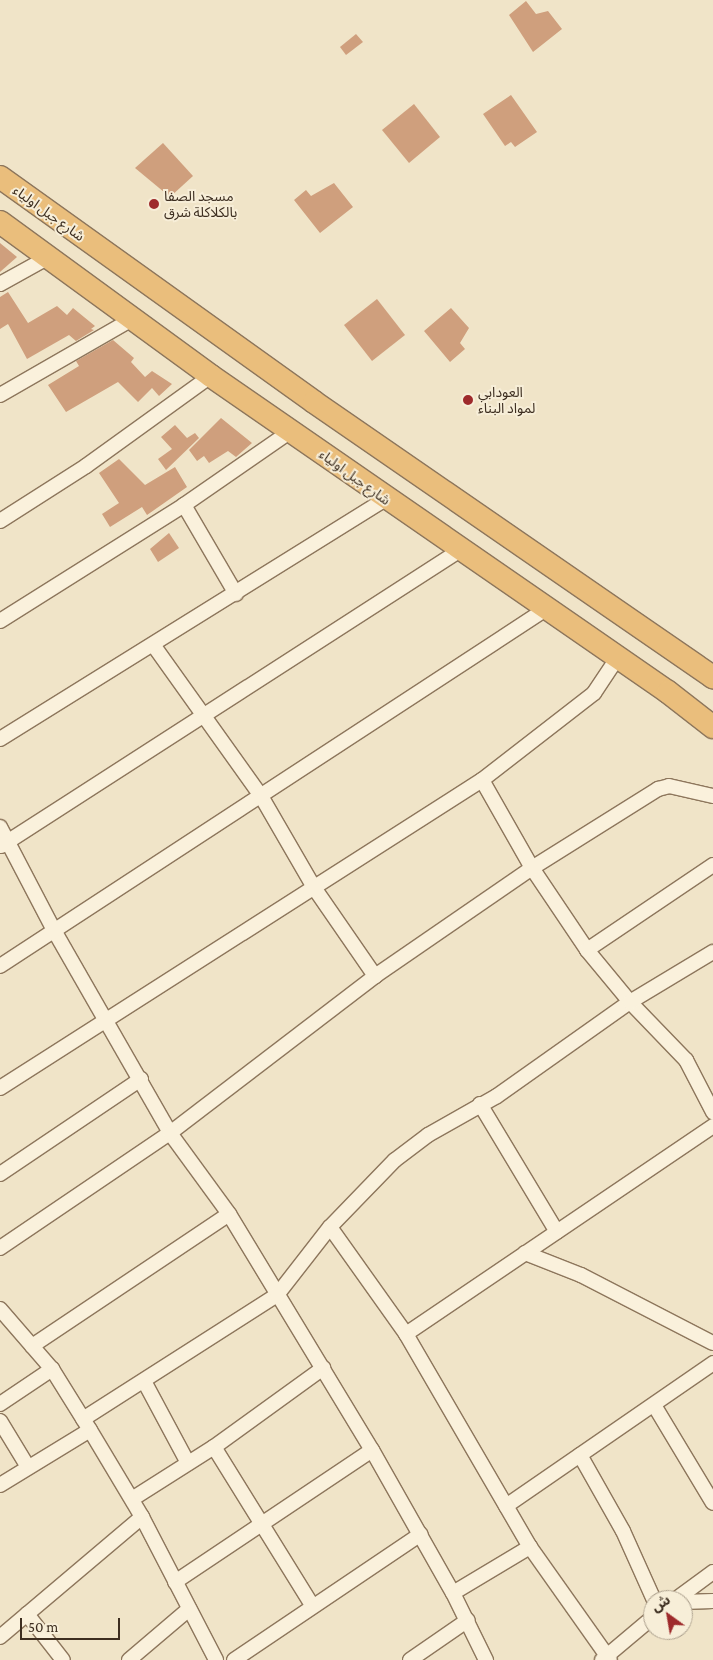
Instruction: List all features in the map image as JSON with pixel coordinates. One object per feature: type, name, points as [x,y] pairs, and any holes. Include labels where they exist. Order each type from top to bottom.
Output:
[{"type":"highway","name":"شارع جبل اولياء","points":[[0,177],[314,402],[713,677]]},
{"type":"highway","name":"شارع جبل اولياء","points":[[0,222],[211,376],[291,430],[385,499],[462,549],[618,657],[713,727]]},
{"type":"street","points":[[0,284],[49,257]]},
{"type":"street","points":[[0,395],[132,319]]},
{"type":"street","points":[[0,521],[86,466],[211,376]]},
{"type":"street","points":[[0,621],[184,505],[291,430]]},
{"type":"street","points":[[0,739],[154,646],[385,499]]},
{"type":"street","points":[[184,505],[236,594]]},
{"type":"street","points":[[4,844],[204,712],[462,549]]},
{"type":"street","points":[[0,966],[55,932],[546,608]]},
{"type":"street","points":[[154,646],[204,712],[261,796],[315,888],[375,976]]},
{"type":"street","points":[[0,1088],[482,780],[594,693],[618,657]]},
{"type":"street","points":[[482,780],[532,868],[587,950],[630,1002],[686,1060],[713,1112]]},
{"type":"street","points":[[0,1248],[170,1133],[375,976],[532,868],[658,789],[669,786],[713,796]]},
{"type":"street","points":[[0,827],[4,844],[107,1019],[170,1133],[229,1214],[323,1368],[454,1593],[486,1660]]},
{"type":"street","points":[[587,950],[713,865]]},
{"type":"street","points":[[0,1485],[28,1467],[144,1382],[277,1295],[330,1227],[395,1160],[630,1002],[713,952]]},
{"type":"street","points":[[0,1174],[141,1079]]},
{"type":"street","points":[[480,1104],[557,1232]]},
{"type":"street","points":[[406,1334],[713,1126]]},
{"type":"street","points":[[32,1346],[229,1214]]},
{"type":"street","points":[[330,1227],[406,1334],[530,1547],[606,1659],[643,1626]]},
{"type":"street","points":[[525,1254],[581,1275],[713,1343]]},
{"type":"street","points":[[0,1309],[52,1369],[87,1424],[142,1516],[216,1660]]},
{"type":"street","points":[[506,1506],[654,1405],[713,1362]]},
{"type":"street","points":[[132,1499],[214,1447],[323,1368]]},
{"type":"street","points":[[0,1404],[52,1369]]},
{"type":"street","points":[[144,1382],[188,1463]]},
{"type":"street","points":[[654,1405],[713,1503]]},
{"type":"street","points":[[0,1421],[28,1467]]},
{"type":"street","points":[[214,1447],[312,1605]]},
{"type":"street","points":[[175,1582],[263,1525],[372,1450]]},
{"type":"street","points":[[580,1455],[623,1531],[650,1590]]},
{"type":"street","points":[[0,1637],[142,1516]]},
{"type":"street","points":[[234,1660],[312,1605],[421,1534]]},
{"type":"street","points":[[454,1593],[530,1547]]},
{"type":"street","points":[[689,1590],[713,1572]]},
{"type":"street","points":[[693,1602],[713,1601]]},
{"type":"street","points":[[129,1660],[189,1609]]},
{"type":"street","points":[[27,1614],[63,1660]]},
{"type":"street","points":[[410,1660],[468,1620]]},
{"type":"building","points":[[526,1],[536,14],[548,11],[562,29],[533,52],[509,15]]},
{"type":"building","points":[[356,34],[363,42],[346,55],[340,47]]},
{"type":"building","points":[[511,95],[537,132],[515,147],[511,142],[505,146],[483,114]]},
{"type":"building","points":[[414,104],[440,137],[409,163],[382,130]]},
{"type":"building","points":[[163,143],[193,176],[170,197],[135,168]]},
{"type":"building","points":[[334,183],[353,207],[320,233],[294,200],[306,190],[311,196]]},
{"type":"building","points":[[0,243],[17,257],[0,272]]},
{"type":"building","points":[[8,292],[28,323],[57,306],[67,315],[73,308],[95,326],[91,329],[94,330],[76,341],[69,335],[27,359],[8,324],[0,329],[0,297]]},
{"type":"building","points":[[377,299],[405,335],[372,361],[344,325]]},
{"type":"building","points":[[451,308],[469,328],[460,343],[465,349],[450,362],[424,331]]},
{"type":"building","points":[[113,340],[134,358],[131,362],[145,377],[152,371],[172,384],[159,396],[152,388],[138,402],[118,382],[66,412],[48,385],[79,366],[76,361]]},
{"type":"building","points":[[221,418],[252,443],[236,457],[228,451],[209,463],[204,456],[197,461],[189,450]]},
{"type":"building","points":[[175,425],[187,438],[195,433],[199,438],[166,470],[158,459],[172,449],[161,437]]},
{"type":"building","points":[[119,459],[145,485],[175,467],[187,487],[147,515],[142,507],[110,527],[102,514],[119,503],[99,473]]},
{"type":"building","points":[[169,533],[179,548],[158,562],[150,549]]},
{"type":"place","name":"مسجد الصفا بالكلاكلة شرق","points":[[154,204]]},
{"type":"place","name":"العودابي لمواد البناء","points":[[468,400]]}]
